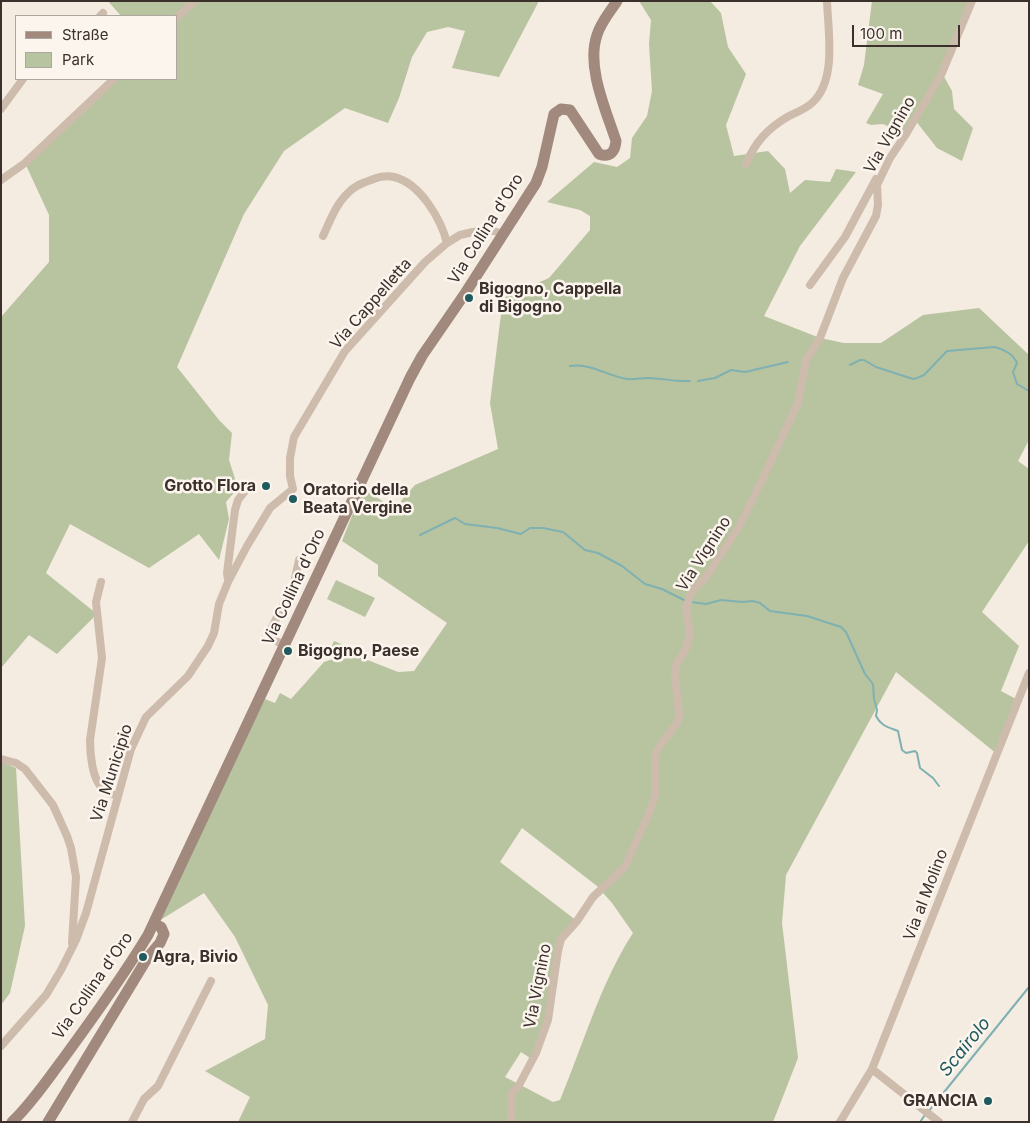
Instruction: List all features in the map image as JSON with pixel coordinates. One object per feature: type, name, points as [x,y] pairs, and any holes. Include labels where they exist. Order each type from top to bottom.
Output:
[{"type":"street","points":[[178,16],[195,1]]},
{"type":"street","name":"Via Collina d'Oro","points":[[12,1122],[28,1105],[104,1003],[127,970],[154,924],[418,364],[504,234],[539,176],[552,118],[557,110],[564,108],[574,114],[599,154],[609,155],[615,147],[616,141],[594,67],[597,35],[617,1]]},
{"type":"street","points":[[746,164],[752,149],[772,128],[812,103],[823,87],[830,44],[827,1]]},
{"type":"street","name":"Via Vignino","points":[[511,1122],[512,1093],[518,1087],[536,1053],[548,1020],[561,938],[577,920],[593,897],[625,867],[652,806],[655,795],[656,753],[678,722],[676,665],[686,648],[690,635],[686,608],[691,593],[706,578],[740,525],[798,404],[806,360],[820,338],[842,278],[876,216],[878,205],[877,185],[890,158],[942,73],[972,1]]},
{"type":"street","points":[[1,109],[22,80]]},
{"type":"street","points":[[1,180],[25,163],[113,80]]},
{"type":"street","points":[[810,285],[845,237],[884,163],[890,158]]},
{"type":"street","points":[[323,236],[333,215],[348,192],[360,184],[387,176],[404,181],[422,195],[443,228],[447,243]]},
{"type":"street","name":"Via Cappelletta","points":[[293,441],[345,351],[425,262],[447,243],[460,235],[490,230],[504,234]]},
{"type":"street","name":"Via Municipio","points":[[1,1046],[46,995],[71,950],[84,920],[131,748],[140,726],[146,717],[188,676],[208,646],[214,633],[219,604],[228,582],[266,513],[292,489],[290,476],[293,441]]},
{"type":"street","points":[[228,582],[227,573],[235,510],[238,500],[245,491]]},
{"type":"street","points":[[285,646],[273,639],[270,635],[271,628],[294,583],[299,560]]},
{"type":"street","points":[[102,582],[96,602],[102,658],[90,740],[90,752],[96,779],[100,786],[105,791],[118,796]]},
{"type":"street","name":"Via al Molino","points":[[840,1122],[872,1069],[1029,673]]},
{"type":"street","points":[[1,759],[16,763],[24,769],[53,805],[72,849],[76,877],[71,950]]},
{"type":"street","points":[[48,1122],[148,958],[160,943],[164,934],[161,927],[154,924]]},
{"type":"street","points":[[132,1122],[144,1099],[158,1086],[212,981]]},
{"type":"street","points":[[872,1069],[923,1108],[938,1122]]},
{"type":"green space","points":[[108,1],[539,1],[499,77],[452,68],[465,31],[448,27],[427,32],[412,57],[399,98],[388,123],[345,108],[284,151],[244,214],[177,367],[219,420],[232,433],[229,460],[238,488],[226,502],[229,519],[219,560],[199,534],[149,568],[70,524],[46,573],[97,614],[57,654],[29,635],[1,668],[1,317],[49,262],[49,215],[25,163],[113,80],[178,80],[178,15],[120,15]]},
{"type":"green space","points":[[639,1],[710,1],[721,13],[728,47],[746,74],[726,125],[734,156],[768,151],[785,169],[790,193],[805,180],[830,182],[836,169],[856,172],[800,246],[764,316],[820,338],[844,343],[881,343],[923,315],[979,308],[1029,355],[1029,440],[1018,461],[1029,469],[1029,541],[982,612],[1019,646],[1001,691],[1018,700],[997,754],[896,672],[786,875],[782,923],[798,1058],[773,1122],[238,1122],[250,1097],[205,1071],[265,1039],[268,1005],[235,937],[204,893],[154,924],[265,699],[275,703],[280,693],[291,699],[324,662],[339,657],[329,652],[334,641],[351,648],[348,656],[360,657],[398,672],[414,671],[447,623],[378,576],[378,565],[342,541],[363,488],[394,509],[415,485],[498,449],[490,403],[503,298],[549,278],[590,230],[590,216],[580,210],[547,202],[594,162],[617,167],[630,158],[632,138],[647,116],[652,91],[649,44],[651,20]],"holes":[[[522,828],[597,886],[612,903],[633,933],[611,972],[560,1100],[553,1102],[505,1077],[521,1052],[533,1060],[548,1020],[561,939],[577,921],[500,862]]]},
{"type":"green space","points":[[872,1],[972,1],[942,73],[952,91],[954,109],[973,128],[962,161],[937,148],[915,120],[906,134],[883,124],[871,125],[866,123],[883,94],[858,85],[864,65]]},
{"type":"green space","points":[[336,580],[375,598],[365,617],[327,599]]},
{"type":"green space","points":[[1,762],[16,768],[25,926],[10,993],[1,1005]]},
{"type":"waterway","points":[[850,365],[864,360],[876,367],[913,379],[924,375],[947,351],[994,347],[1013,357],[1017,363],[1013,372],[1017,384],[1029,391]]},
{"type":"waterway","points":[[698,381],[715,378],[731,370],[745,372],[788,362]]},
{"type":"waterway","points":[[570,366],[585,366],[627,379],[653,378],[690,381]]},
{"type":"waterway","points":[[420,535],[455,518],[465,524],[497,528],[521,534],[530,528],[543,528],[563,532],[585,550],[598,553],[622,566],[645,584],[662,589],[686,601]]},
{"type":"waterway","points":[[691,602],[706,604],[721,600],[753,601],[760,603],[770,611],[807,616],[841,627],[846,632],[865,674],[873,684],[877,710],[876,716],[885,726],[898,731],[902,750],[906,753],[915,751],[920,768],[933,778],[939,786]]},
{"type":"waterway","name":"Scairolo","points":[[928,1112],[1029,987]]},
{"type":"waterway","name":"Scairolo","points":[[920,1122],[925,1115]]},
{"type":"place","name":"Bigogno, Cappella di Bigogno","points":[[469,298]]},
{"type":"place","name":"Grotto Flora","points":[[266,486]]},
{"type":"place","name":"Oratorio della Beata Vergine","points":[[293,499]]},
{"type":"place","name":"Bigogno, Paese","points":[[288,651]]},
{"type":"place","name":"Agra, Bivio","points":[[143,957]]},
{"type":"place","name":"GRANCIA","points":[[988,1101]]}]
